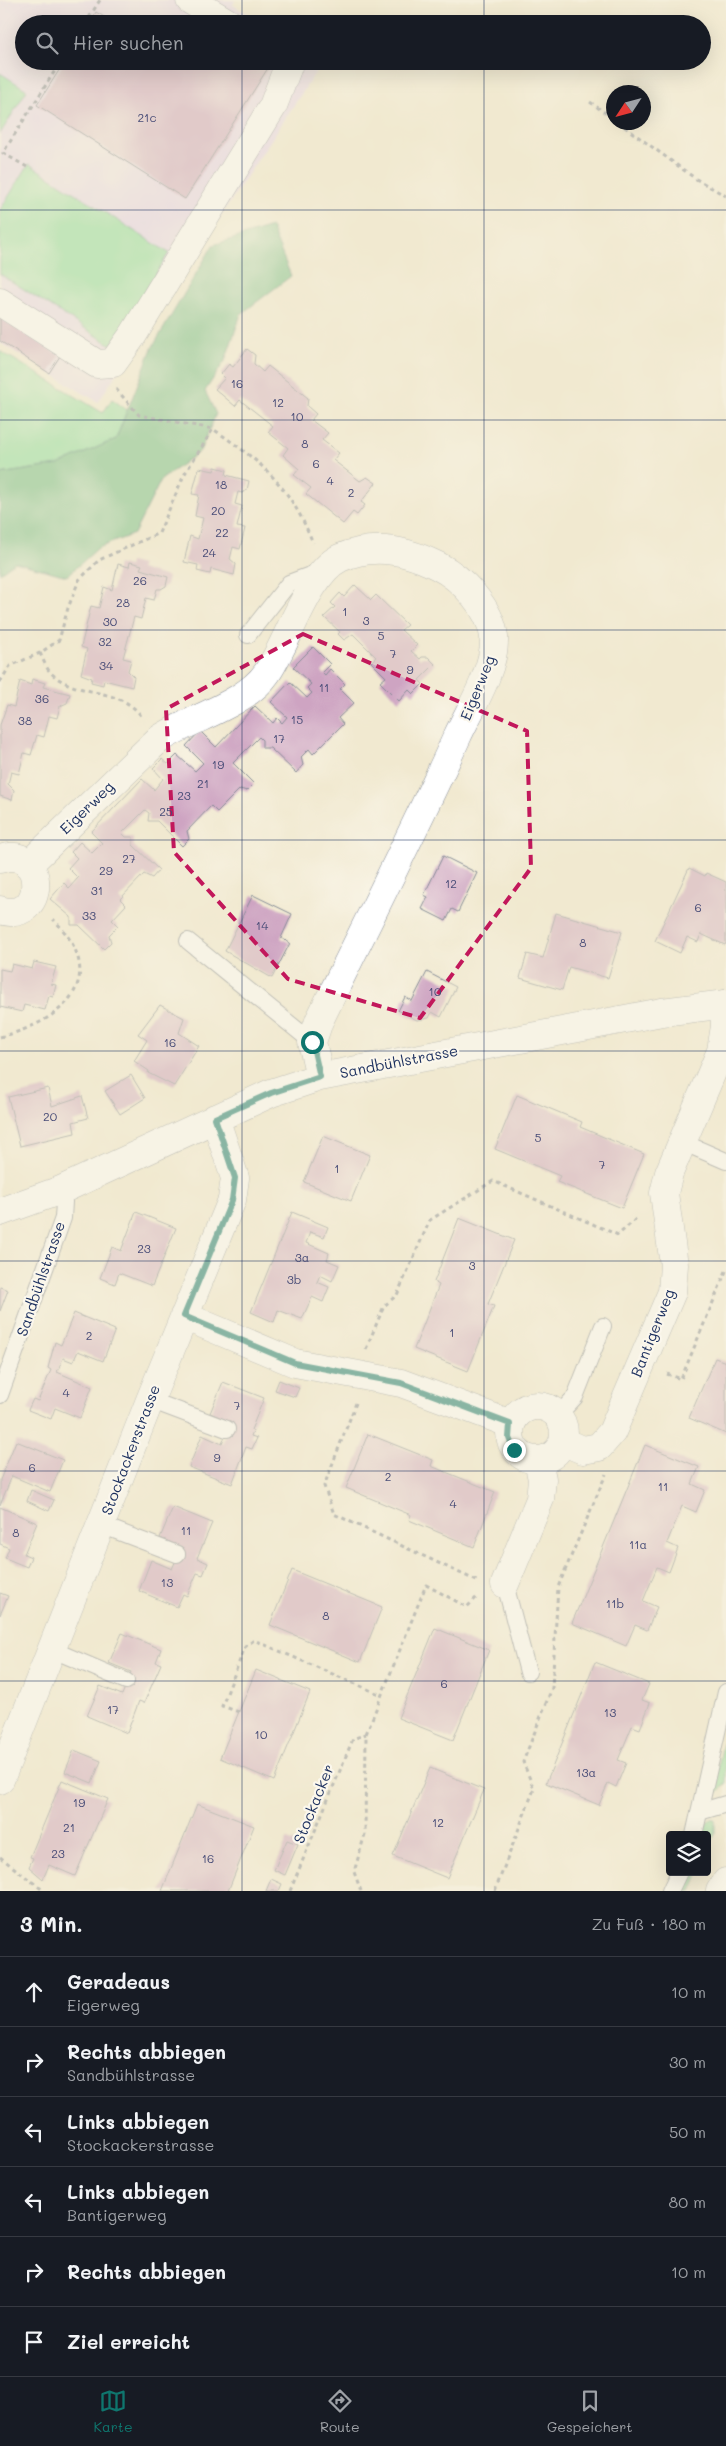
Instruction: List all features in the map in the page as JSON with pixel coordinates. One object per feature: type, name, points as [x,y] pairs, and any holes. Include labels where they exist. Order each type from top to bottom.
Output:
[{"type":"street","points":[[190,0],[215,15]]},
{"type":"street","points":[[0,302],[97,364],[113,364],[133,335],[273,106],[287,70]]},
{"type":"street","name":"Eigerweg","points":[[28,865],[158,740],[176,727],[241,697],[267,675],[323,570],[350,554],[375,548],[393,550],[439,566],[462,583],[480,604],[494,636],[493,653],[486,675],[439,777],[318,1021],[312,1042]]},
{"type":"street","points":[[0,859],[18,858],[28,865],[35,875],[37,887],[33,899],[24,908],[15,912],[0,910]]},
{"type":"street","name":"Sandbühlstrasse","points":[[0,1212],[61,1190],[271,1093],[320,1077],[662,1012],[725,1004]]},
{"type":"street","name":"Bantigerweg","points":[[564,1442],[583,1450],[599,1447],[612,1432],[672,1292],[674,1265],[664,1193],[669,1174],[721,1051],[725,1026],[725,1004]]},
{"type":"street","points":[[312,1042],[320,1077]]},
{"type":"street","name":"Stockackerstrasse","points":[[0,1780],[53,1650],[150,1400],[232,1200],[235,1178],[215,1118]]},
{"type":"street","points":[[184,1316],[295,1363],[401,1383],[510,1424]]},
{"type":"street","points":[[532,1406],[546,1407],[558,1415],[564,1428],[564,1442],[558,1452],[549,1459],[538,1461],[525,1459],[514,1450],[509,1438],[510,1424],[519,1412],[532,1406]]},
{"type":"street","points":[[497,1585],[540,1499],[542,1479],[538,1461]]},
{"type":"street","points":[[720,1891],[726,1882]]},
{"type":"lane","points":[[248,635],[289,583],[323,570]]},
{"type":"lane","points":[[188,941],[312,1042]]},
{"type":"lane","points":[[682,1142],[726,1161]]},
{"type":"lane","name":"Sandbühlstrasse","points":[[0,1395],[63,1218],[61,1190]]},
{"type":"lane","points":[[558,1415],[575,1397],[603,1326]]},
{"type":"lane","points":[[150,1400],[227,1429]]},
{"type":"lane","points":[[101,1525],[177,1554]]},
{"type":"lane","points":[[497,1585],[528,1672]]},
{"type":"lane","points":[[53,1650],[126,1681]]},
{"type":"lane","points":[[695,1831],[726,1692]]},
{"type":"lane","points":[[699,1812],[726,1804]]},
{"type":"lane","points":[[670,1891],[677,1876]]},
{"type":"path","points":[[91,15],[100,0]]},
{"type":"path","points":[[27,167],[2,151],[55,70]]},
{"type":"path","points":[[590,102],[606,113]]},
{"type":"path","points":[[629,130],[696,179],[726,196]]},
{"type":"path","points":[[113,364],[116,392],[140,414],[212,429],[248,453],[279,481],[294,501],[305,523],[323,570]]},
{"type":"path","points":[[0,682],[10,666],[40,653],[58,640],[68,608],[80,580],[99,560],[159,533],[184,475],[212,429]]},
{"type":"path","points":[[40,653],[51,673],[76,687],[118,697],[138,711],[158,740]]},
{"type":"path","points":[[0,1037],[22,1031],[42,1022],[60,1010],[76,992],[80,974],[78,955],[64,930],[33,899]]},
{"type":"path","points":[[361,1891],[354,1872],[365,1834],[366,1734],[426,1586],[468,1607],[497,1585],[334,1514],[324,1486],[384,1306],[397,1296],[430,1220],[493,1181],[618,1235],[664,1193]]},
{"type":"path","points":[[641,1363],[681,1379],[726,1271]]},
{"type":"path","points":[[239,1712],[222,1706],[245,1647],[254,1640],[381,1694]]},
{"type":"path","name":"Stockacker","points":[[290,1891],[353,1739],[366,1734]]},
{"type":"path","points":[[0,1857],[44,1891]]},
{"type":"highlighted area","points":[[303,634],[527,731],[531,868],[420,1018],[288,979],[174,852],[166,709]]},
{"type":"shaded area","points":[[0,0],[235,0],[233,5],[249,15],[15,15],[15,70],[317,70],[98,402],[0,343]]},
{"type":"green space","points":[[0,73],[27,90],[0,134]]},
{"type":"green space","points":[[29,164],[169,253],[111,345],[0,274],[0,210]]},
{"type":"green space","points":[[271,227],[291,276],[241,314],[225,361],[205,391],[216,414],[200,451],[161,480],[134,534],[98,548],[67,576],[15,562],[0,573],[0,474],[58,465],[116,439],[152,348],[213,245]]},
{"type":"green space","points":[[0,351],[103,413],[112,399],[127,410],[116,439],[58,465],[0,474]]},
{"type":"green space","points":[[726,1729],[726,1784],[716,1793],[714,1788]]},
{"type":"green space","points":[[712,1819],[715,1820],[715,1834],[711,1844],[711,1831],[703,1831],[705,1825]]},
{"type":"green space","points":[[686,1876],[697,1876],[691,1891],[680,1891]]},
{"type":"building","points":[[59,70],[267,70],[185,199],[37,105]]},
{"type":"building","points":[[0,318],[60,356],[49,373],[0,341]]},
{"type":"building","points":[[247,349],[255,355],[254,364],[263,372],[268,366],[308,398],[307,406],[316,414],[311,420],[328,433],[322,440],[339,453],[333,460],[360,481],[367,477],[376,483],[361,502],[365,505],[357,515],[353,512],[343,524],[306,494],[311,488],[294,475],[299,469],[283,455],[288,448],[268,432],[273,426],[240,400],[235,406],[215,389],[225,378],[221,374],[229,364],[233,367]]},
{"type":"building","points":[[215,467],[227,470],[226,475],[249,481],[247,490],[242,493],[238,492],[235,504],[242,506],[237,527],[245,528],[240,549],[233,547],[230,559],[236,564],[234,575],[211,569],[210,574],[197,571],[198,565],[184,562],[190,536],[198,539],[203,518],[195,516],[199,495],[192,494],[199,468],[214,471]]},
{"type":"building","points":[[130,562],[142,565],[140,569],[168,577],[166,586],[157,589],[154,600],[146,598],[141,619],[134,617],[123,658],[131,660],[128,671],[134,677],[132,687],[104,680],[103,685],[91,682],[92,678],[81,674],[87,649],[81,647],[91,606],[99,608],[104,587],[112,590],[118,564],[129,567]]},
{"type":"building","points":[[355,585],[371,600],[376,595],[407,625],[401,630],[417,645],[411,651],[420,659],[428,657],[435,664],[419,680],[423,684],[413,694],[409,690],[399,701],[380,682],[386,677],[371,662],[376,657],[353,634],[344,640],[338,634],[340,632],[324,617],[335,607],[331,603],[340,593],[344,597]]},
{"type":"building","points":[[313,647],[330,664],[322,672],[325,675],[330,669],[345,684],[340,689],[354,703],[338,718],[343,724],[313,754],[309,749],[301,757],[303,765],[296,773],[270,748],[262,748],[262,740],[259,737],[233,763],[254,784],[247,791],[240,789],[217,812],[211,806],[187,831],[189,839],[182,846],[157,821],[148,821],[149,813],[145,810],[122,833],[126,837],[133,837],[133,845],[159,870],[152,878],[144,874],[120,899],[126,905],[112,920],[118,926],[109,935],[111,942],[104,949],[79,925],[71,925],[71,917],[50,899],[64,883],[69,888],[78,878],[68,868],[77,858],[71,852],[80,842],[92,853],[102,843],[91,832],[142,779],[154,790],[163,779],[153,768],[162,759],[168,764],[177,755],[195,771],[203,763],[186,746],[200,731],[216,747],[255,706],[273,723],[277,718],[282,723],[287,717],[271,702],[290,682],[307,698],[312,693],[307,688],[311,684],[293,667]]},
{"type":"building","points":[[32,679],[45,683],[43,687],[70,694],[67,703],[60,706],[57,718],[49,716],[44,737],[37,735],[31,755],[24,753],[19,774],[11,772],[8,784],[14,790],[12,800],[0,796],[0,725],[7,705],[14,707],[20,681],[31,685]]},
{"type":"building","points":[[443,856],[477,873],[458,912],[452,909],[446,921],[422,909],[428,897],[424,895]]},
{"type":"building","points":[[689,868],[705,876],[706,873],[726,882],[726,943],[725,945],[701,934],[698,942],[687,937],[680,953],[655,941]]},
{"type":"building","points":[[253,895],[292,914],[281,938],[290,943],[272,978],[225,951]]},
{"type":"building","points":[[556,913],[622,932],[608,978],[569,967],[562,990],[520,978],[527,954],[543,958]]},
{"type":"building","points":[[34,962],[56,967],[51,984],[56,985],[53,997],[49,996],[45,1010],[24,1005],[22,1012],[0,1007],[0,969],[10,971],[12,964],[32,969]]},
{"type":"building","points":[[427,972],[456,987],[441,1017],[432,1012],[429,1018],[417,1020],[398,1011],[405,997],[412,1001]]},
{"type":"building","points":[[160,1005],[184,1018],[179,1033],[199,1046],[174,1086],[148,1073],[149,1071],[134,1061],[147,1040],[138,1034]]},
{"type":"building","points":[[131,1075],[145,1098],[120,1114],[105,1091]]},
{"type":"building","points":[[48,1088],[52,1106],[82,1096],[88,1118],[73,1122],[75,1133],[20,1146],[8,1097]]},
{"type":"building","points":[[517,1095],[582,1122],[580,1127],[644,1154],[622,1208],[557,1182],[560,1176],[495,1149]]},
{"type":"building","points":[[323,1136],[370,1155],[351,1201],[304,1182]]},
{"type":"building","points":[[136,1212],[176,1228],[152,1286],[119,1273],[115,1284],[100,1278],[112,1247],[121,1251]]},
{"type":"building","points":[[292,1212],[328,1227],[324,1237],[310,1232],[306,1243],[329,1253],[327,1260],[339,1265],[332,1281],[320,1275],[317,1282],[329,1287],[323,1302],[312,1297],[302,1319],[278,1310],[274,1322],[251,1312]]},
{"type":"building","points":[[459,1218],[514,1240],[488,1304],[494,1306],[468,1371],[414,1349],[439,1285],[434,1282]]},
{"type":"building","points":[[0,1287],[8,1290],[0,1311]]},
{"type":"building","points":[[74,1313],[115,1330],[103,1361],[78,1351],[73,1362],[63,1358],[57,1372],[92,1387],[80,1418],[55,1408],[51,1419],[28,1410],[33,1399],[38,1401],[51,1370],[48,1368],[55,1342],[61,1345]]},
{"type":"building","points":[[715,1358],[726,1362],[726,1434],[689,1418]]},
{"type":"building","points":[[279,1380],[299,1388],[295,1397],[275,1390]]},
{"type":"building","points":[[223,1382],[264,1398],[251,1430],[253,1431],[251,1436],[257,1438],[252,1449],[246,1447],[232,1484],[189,1467],[202,1435],[222,1444],[231,1422],[210,1413]]},
{"type":"building","points":[[368,1434],[433,1460],[431,1466],[495,1492],[474,1547],[409,1520],[411,1515],[346,1488]]},
{"type":"building","points":[[16,1441],[63,1460],[50,1492],[12,1476],[0,1505],[0,1480]]},
{"type":"building","points":[[645,1445],[699,1467],[692,1484],[705,1490],[696,1512],[682,1506],[667,1543],[678,1548],[669,1572],[657,1567],[643,1601],[657,1607],[647,1630],[635,1625],[626,1646],[572,1623]]},
{"type":"building","points":[[31,1490],[54,1500],[49,1511],[27,1501]]},
{"type":"building","points":[[0,1507],[37,1523],[24,1554],[31,1557],[27,1567],[5,1558],[9,1548],[0,1544]]},
{"type":"building","points":[[173,1507],[212,1523],[197,1558],[208,1563],[203,1575],[197,1573],[187,1596],[183,1594],[177,1607],[139,1591],[151,1560],[172,1569],[182,1547],[160,1538]]},
{"type":"building","points":[[292,1570],[382,1607],[360,1662],[270,1625]]},
{"type":"building","points":[[0,1593],[8,1596],[0,1615]]},
{"type":"building","points":[[435,1628],[489,1650],[453,1740],[398,1718]]},
{"type":"building","points":[[122,1633],[161,1649],[156,1662],[161,1664],[144,1703],[139,1701],[127,1733],[87,1716],[100,1686],[122,1695],[131,1672],[109,1663]]},
{"type":"building","points":[[595,1662],[649,1684],[642,1700],[650,1703],[640,1729],[632,1726],[618,1760],[626,1763],[616,1787],[608,1783],[599,1805],[546,1783]]},
{"type":"building","points":[[256,1670],[310,1692],[274,1781],[220,1758]]},
{"type":"building","points":[[74,1750],[101,1761],[92,1783],[65,1772]]},
{"type":"building","points":[[430,1768],[484,1790],[447,1878],[393,1856]]},
{"type":"building","points":[[62,1780],[108,1799],[75,1876],[49,1865],[43,1879],[29,1867],[33,1858],[30,1857]]},
{"type":"building","points":[[197,1804],[254,1826],[228,1891],[162,1891]]},
{"type":"building","points":[[287,1840],[298,1844],[285,1875],[274,1870]]},
{"type":"building","points":[[271,1879],[282,1884],[279,1891],[266,1891]]},
{"type":"route","points":[[312,1042],[320,1077],[271,1093],[215,1118],[235,1178],[232,1200],[184,1316],[295,1363],[401,1383],[510,1424],[509,1438],[514,1450]]}]
